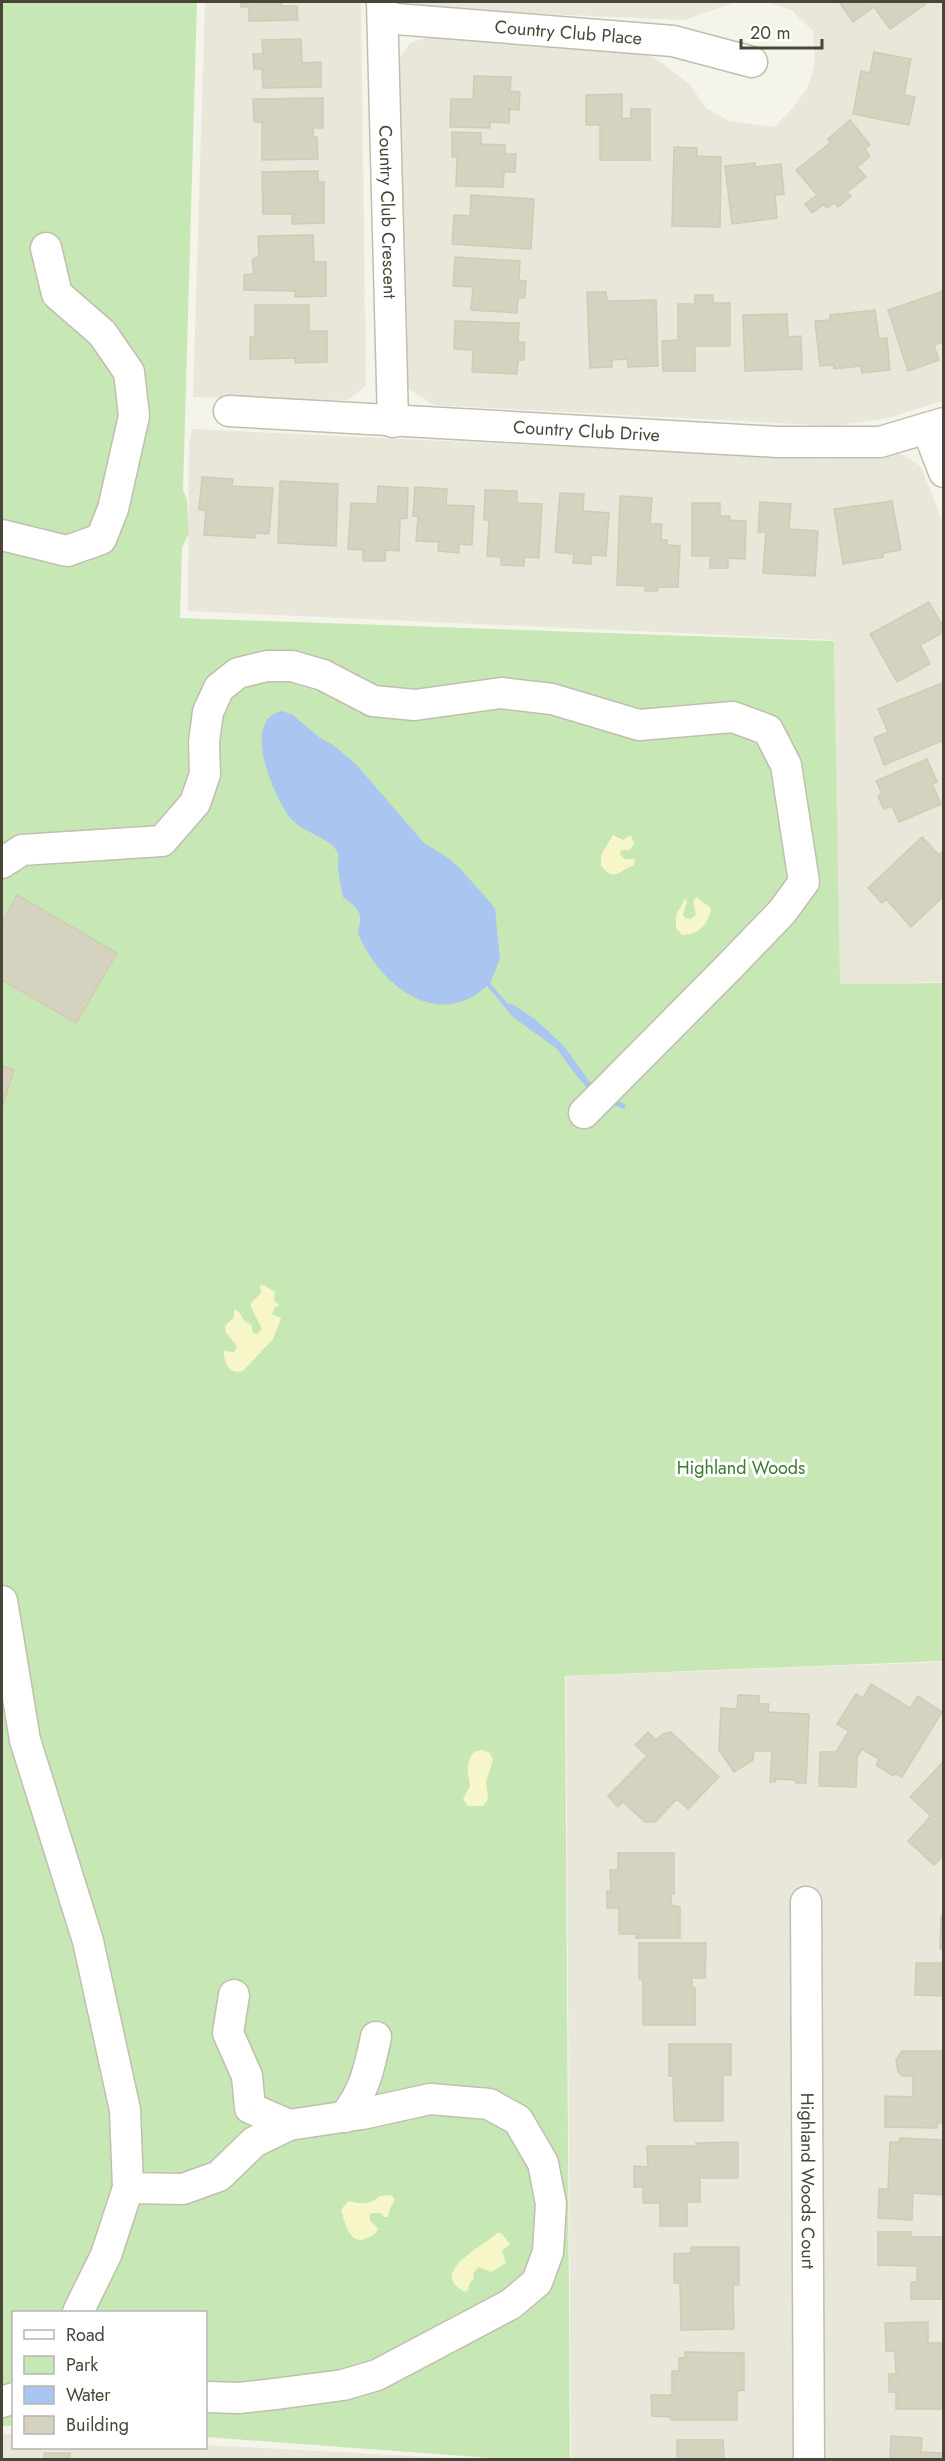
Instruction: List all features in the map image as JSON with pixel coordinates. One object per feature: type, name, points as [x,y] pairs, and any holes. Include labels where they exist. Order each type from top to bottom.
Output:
[{"type":"street","name":"Country Club Place","points":[[382,10],[673,41],[752,62]]},
{"type":"street","name":"Country Club Crescent","points":[[382,10],[393,422]]},
{"type":"street","points":[[2,536],[67,551],[101,539],[113,509],[134,417],[129,372],[102,333],[57,294],[46,248]]},
{"type":"street","name":"Country Club Drive","points":[[229,411],[778,442],[880,442],[935,426]]},
{"type":"street","points":[[935,426],[944,472]]},
{"type":"street","points":[[2,863],[22,850],[162,841],[195,803],[205,774],[204,742],[208,712],[219,687],[238,673],[267,666],[292,666],[323,675],[373,701],[415,705],[501,693],[552,699],[639,725],[733,717],[768,730],[786,765],[804,882],[782,912],[584,1113]]},
{"type":"street","points":[[2,1601],[25,1740],[88,1941],[124,2110],[128,2188],[106,2255],[79,2311]]},
{"type":"street","name":"Highland Woods Court","points":[[806,1902],[809,2460]]},
{"type":"street","points":[[234,1995],[228,2033],[247,2076],[250,2108],[289,2125]]},
{"type":"street","points":[[344,2117],[358,2100],[366,2081],[376,2037]]},
{"type":"street","points":[[128,2188],[183,2190],[219,2176],[254,2142],[289,2125],[344,2117],[430,2099],[489,2104],[518,2120],[543,2163],[551,2204],[548,2252],[537,2282],[511,2304],[377,2375],[343,2385],[275,2394],[239,2398],[207,2397]]},
{"type":"shaded area","points":[[205,2],[361,2],[366,386],[347,400],[193,397]]},
{"type":"shaded area","points":[[410,2],[736,2],[684,20],[437,9]]},
{"type":"shaded area","points":[[767,2],[943,2],[943,401],[888,418],[834,426],[434,405],[405,387],[397,62],[410,43],[438,34],[636,50],[660,61],[691,86],[706,108],[729,121],[774,127],[793,108],[808,87],[815,63],[813,31],[791,10]]},
{"type":"shaded area","points":[[192,429],[833,459],[891,451],[906,456],[921,467],[943,522],[943,982],[838,985],[834,640],[188,611],[189,444]]},
{"type":"shaded area","points":[[943,1662],[943,2459],[571,2459],[566,1676]]},
{"type":"shaded area","points":[[2,2434],[12,2434],[12,2449],[207,2449],[207,2445],[469,2459],[2,2459]]},
{"type":"green space","name":"Highland Woods","points":[[2,2],[197,2],[183,490],[187,499],[189,533],[182,548],[180,618],[834,641],[840,984],[943,983],[943,1661],[565,1676],[570,2459],[504,2459],[207,2437],[207,2311],[12,2311],[12,2426],[2,2426]]},
{"type":"sand","points":[[613,835],[623,840],[631,835],[634,843],[630,850],[621,850],[620,854],[624,859],[635,859],[634,865],[618,874],[610,874],[601,865],[601,855]]},
{"type":"sand","points":[[696,897],[711,908],[708,919],[698,930],[682,935],[676,928],[676,915],[685,899],[687,901],[683,915],[685,918],[691,919],[696,915],[693,902]]},
{"type":"sand","points":[[263,1285],[275,1292],[274,1301],[280,1305],[275,1307],[272,1314],[281,1318],[273,1339],[243,1371],[231,1370],[226,1364],[224,1351],[234,1352],[237,1346],[226,1333],[225,1326],[234,1317],[234,1309],[239,1312],[245,1322],[251,1324],[253,1333],[257,1334],[262,1329],[251,1303],[261,1293],[260,1286]]},
{"type":"sand","points":[[482,1750],[490,1753],[493,1760],[486,1782],[488,1799],[483,1806],[468,1806],[463,1799],[470,1786],[468,1764],[474,1752]]},
{"type":"sand","points":[[391,2195],[394,2202],[388,2217],[384,2217],[381,2213],[371,2213],[370,2220],[378,2229],[375,2234],[361,2240],[352,2236],[341,2210],[348,2201],[365,2203],[380,2196]]},
{"type":"sand","points":[[497,2233],[501,2233],[510,2244],[502,2251],[506,2263],[491,2272],[479,2267],[473,2273],[474,2280],[470,2282],[465,2292],[455,2284],[452,2276],[455,2268]]},
{"type":"water","points":[[282,711],[293,715],[355,763],[424,843],[459,867],[495,908],[500,959],[490,983],[508,1004],[514,1005],[536,1020],[564,1046],[589,1081],[626,1105],[624,1109],[604,1101],[591,1092],[557,1049],[513,1017],[487,986],[468,999],[449,1004],[431,1003],[413,997],[396,986],[381,971],[359,936],[358,911],[343,897],[338,873],[337,851],[329,842],[292,820],[277,796],[270,779],[264,761],[263,729],[269,717]]},
{"type":"building","points":[[241,2],[281,2],[282,6],[297,6],[298,20],[249,21],[249,7],[241,7]]},
{"type":"building","points":[[839,2],[924,2],[926,4],[890,29],[874,7],[853,22]]},
{"type":"building","points":[[301,39],[302,63],[321,62],[321,87],[263,88],[262,69],[254,69],[253,54],[263,54],[262,40]]},
{"type":"building","points":[[874,52],[911,59],[904,95],[915,97],[909,125],[853,114],[861,71],[870,73]]},
{"type":"building","points":[[474,76],[511,77],[510,91],[520,92],[519,110],[510,109],[509,123],[490,122],[490,128],[450,127],[451,99],[473,99]]},
{"type":"building","points":[[622,94],[622,119],[631,118],[631,109],[650,109],[650,160],[600,160],[600,125],[586,125],[586,95]]},
{"type":"building","points":[[323,98],[323,128],[313,128],[313,137],[317,137],[318,159],[262,160],[262,122],[254,122],[253,99]]},
{"type":"building","points":[[850,120],[870,145],[865,149],[870,156],[857,167],[866,177],[847,192],[851,196],[838,207],[834,203],[827,208],[824,204],[812,213],[805,204],[817,195],[796,170],[830,143],[828,139]]},
{"type":"building","points":[[452,132],[481,133],[481,144],[505,145],[505,154],[516,154],[515,172],[504,172],[503,187],[456,186],[457,157],[452,157]]},
{"type":"building","points":[[674,147],[697,148],[697,156],[721,157],[720,227],[672,226]]},
{"type":"building","points":[[755,163],[755,167],[781,164],[784,194],[775,195],[777,218],[732,224],[725,166]]},
{"type":"building","points":[[318,171],[318,182],[324,182],[324,223],[292,224],[292,214],[263,214],[262,172]]},
{"type":"building","points":[[471,195],[534,199],[531,249],[452,244],[454,215],[470,216]]},
{"type":"building","points":[[313,235],[314,262],[326,262],[326,296],[295,297],[295,291],[244,290],[244,275],[254,274],[252,260],[259,255],[258,236]]},
{"type":"building","points":[[455,257],[520,261],[519,280],[526,281],[525,298],[518,298],[517,313],[471,310],[473,287],[453,286]]},
{"type":"building","points":[[944,291],[944,342],[934,345],[939,360],[908,371],[888,310]]},
{"type":"building","points":[[587,292],[606,292],[607,301],[656,300],[658,366],[628,367],[627,359],[612,360],[612,367],[590,368]]},
{"type":"building","points":[[695,295],[713,295],[713,303],[730,303],[730,346],[695,346],[695,371],[663,371],[662,341],[678,340],[678,304],[695,304]]},
{"type":"building","points":[[255,305],[309,305],[309,331],[327,331],[327,362],[295,363],[295,358],[250,359],[250,337],[255,337]]},
{"type":"building","points":[[875,310],[879,339],[887,338],[890,370],[862,373],[861,366],[834,369],[834,365],[820,366],[815,321],[830,320],[830,315]]},
{"type":"building","points":[[787,314],[788,337],[801,336],[802,369],[745,371],[743,315]]},
{"type":"building","points":[[455,321],[519,323],[518,342],[525,342],[524,360],[518,360],[517,374],[472,372],[473,350],[454,349]]},
{"type":"building","points":[[202,477],[233,479],[232,486],[273,488],[269,534],[255,533],[255,538],[204,535],[206,510],[199,510]]},
{"type":"building","points":[[280,481],[338,484],[336,546],[278,543]]},
{"type":"building","points":[[378,486],[408,488],[407,518],[400,519],[399,551],[386,550],[385,561],[363,561],[363,550],[348,549],[351,503],[377,504]]},
{"type":"building","points":[[415,487],[447,489],[446,505],[474,506],[472,545],[459,544],[459,553],[438,551],[439,542],[416,541],[418,516],[413,516]]},
{"type":"building","points":[[485,490],[517,491],[517,503],[542,504],[539,558],[524,557],[524,566],[501,565],[501,557],[487,556],[489,520],[484,520]]},
{"type":"building","points":[[560,493],[584,494],[583,511],[609,513],[606,556],[591,555],[591,564],[573,563],[574,554],[555,552]]},
{"type":"building","points":[[620,496],[652,498],[650,524],[662,524],[661,540],[667,540],[667,545],[680,546],[678,587],[658,587],[657,591],[645,591],[645,586],[617,585]]},
{"type":"building","points":[[892,501],[901,550],[883,553],[883,557],[843,564],[834,509]]},
{"type":"building","points":[[760,502],[791,504],[789,529],[818,531],[815,576],[763,573],[766,532],[758,532]]},
{"type":"building","points":[[692,503],[720,503],[720,516],[730,516],[730,520],[746,521],[745,559],[728,558],[728,568],[710,568],[710,556],[692,556]]},
{"type":"building","points":[[929,602],[944,632],[920,645],[930,664],[897,682],[870,634]]},
{"type":"building","points":[[944,682],[944,740],[884,765],[874,738],[888,732],[878,709]]},
{"type":"building","points":[[927,759],[937,782],[932,784],[941,804],[899,822],[892,806],[884,809],[878,796],[882,794],[876,781]]},
{"type":"building","points":[[922,837],[939,855],[944,851],[944,896],[911,927],[886,899],[882,903],[868,888]]},
{"type":"building","points":[[17,895],[117,953],[76,1023],[2,980],[2,923]]},
{"type":"building","points":[[2,1066],[14,1070],[2,1107]]},
{"type":"building","points":[[871,1684],[910,1708],[918,1696],[942,1712],[902,1777],[895,1773],[893,1776],[876,1765],[879,1759],[862,1749],[857,1757],[856,1787],[819,1786],[820,1752],[836,1752],[849,1731],[837,1724],[856,1694],[863,1698]]},
{"type":"building","points":[[738,1695],[759,1696],[759,1704],[769,1704],[768,1712],[809,1714],[806,1783],[775,1779],[775,1782],[770,1782],[772,1751],[754,1751],[753,1760],[734,1772],[719,1750],[721,1708],[737,1709]]},
{"type":"building","points":[[648,1732],[656,1740],[663,1734],[671,1732],[719,1777],[688,1809],[677,1799],[655,1822],[645,1822],[623,1802],[618,1807],[608,1796],[647,1756],[635,1745]]},
{"type":"building","points":[[944,1761],[944,1855],[934,1865],[908,1841],[931,1816],[910,1797]]},
{"type":"building","points":[[618,1853],[674,1853],[674,1894],[671,1894],[671,1905],[680,1907],[680,1938],[636,1938],[636,1934],[619,1934],[619,1908],[607,1908],[607,1891],[611,1892],[610,1870],[618,1870]]},
{"type":"building","points":[[941,1916],[944,1917],[944,1949],[940,1949]]},
{"type":"building","points":[[639,1943],[706,1943],[705,1978],[692,1978],[692,1988],[695,1988],[695,2025],[643,2025],[643,1980],[639,1979]]},
{"type":"building","points":[[916,1963],[944,1963],[944,1996],[915,1995]]},
{"type":"building","points":[[669,2044],[731,2044],[731,2075],[723,2075],[723,2121],[674,2121],[673,2076],[669,2076]]},
{"type":"building","points":[[902,2051],[944,2051],[944,2123],[937,2123],[937,2128],[885,2127],[885,2096],[913,2097],[913,2076],[902,2076],[898,2072],[896,2060]]},
{"type":"building","points":[[900,2138],[943,2140],[944,2195],[913,2193],[912,2220],[878,2218],[879,2189],[888,2189],[890,2142],[899,2142]]},
{"type":"building","points":[[738,2142],[738,2178],[700,2178],[700,2202],[687,2202],[687,2226],[660,2226],[660,2203],[643,2203],[643,2187],[634,2187],[634,2166],[648,2167],[647,2146],[696,2146],[696,2143]]},
{"type":"building","points":[[878,2232],[911,2232],[911,2237],[944,2237],[944,2299],[911,2299],[911,2282],[917,2282],[917,2266],[878,2265]]},
{"type":"building","points":[[691,2247],[739,2247],[739,2285],[733,2285],[734,2329],[681,2330],[680,2283],[674,2283],[674,2254],[691,2253]]},
{"type":"building","points":[[928,2322],[928,2343],[944,2343],[944,2409],[896,2409],[896,2392],[889,2392],[889,2374],[896,2374],[895,2351],[886,2351],[885,2323]]},
{"type":"building","points":[[685,2352],[744,2353],[744,2390],[737,2391],[737,2420],[671,2420],[671,2417],[652,2416],[651,2395],[672,2395],[672,2371],[679,2371],[679,2358],[685,2358]]},
{"type":"building","points":[[891,2436],[922,2438],[921,2452],[944,2453],[944,2460],[890,2460]]},
{"type":"building","points":[[677,2440],[723,2440],[724,2460],[669,2460],[677,2458]]},
{"type":"building","points":[[44,2453],[70,2453],[70,2460],[44,2460]]}]
